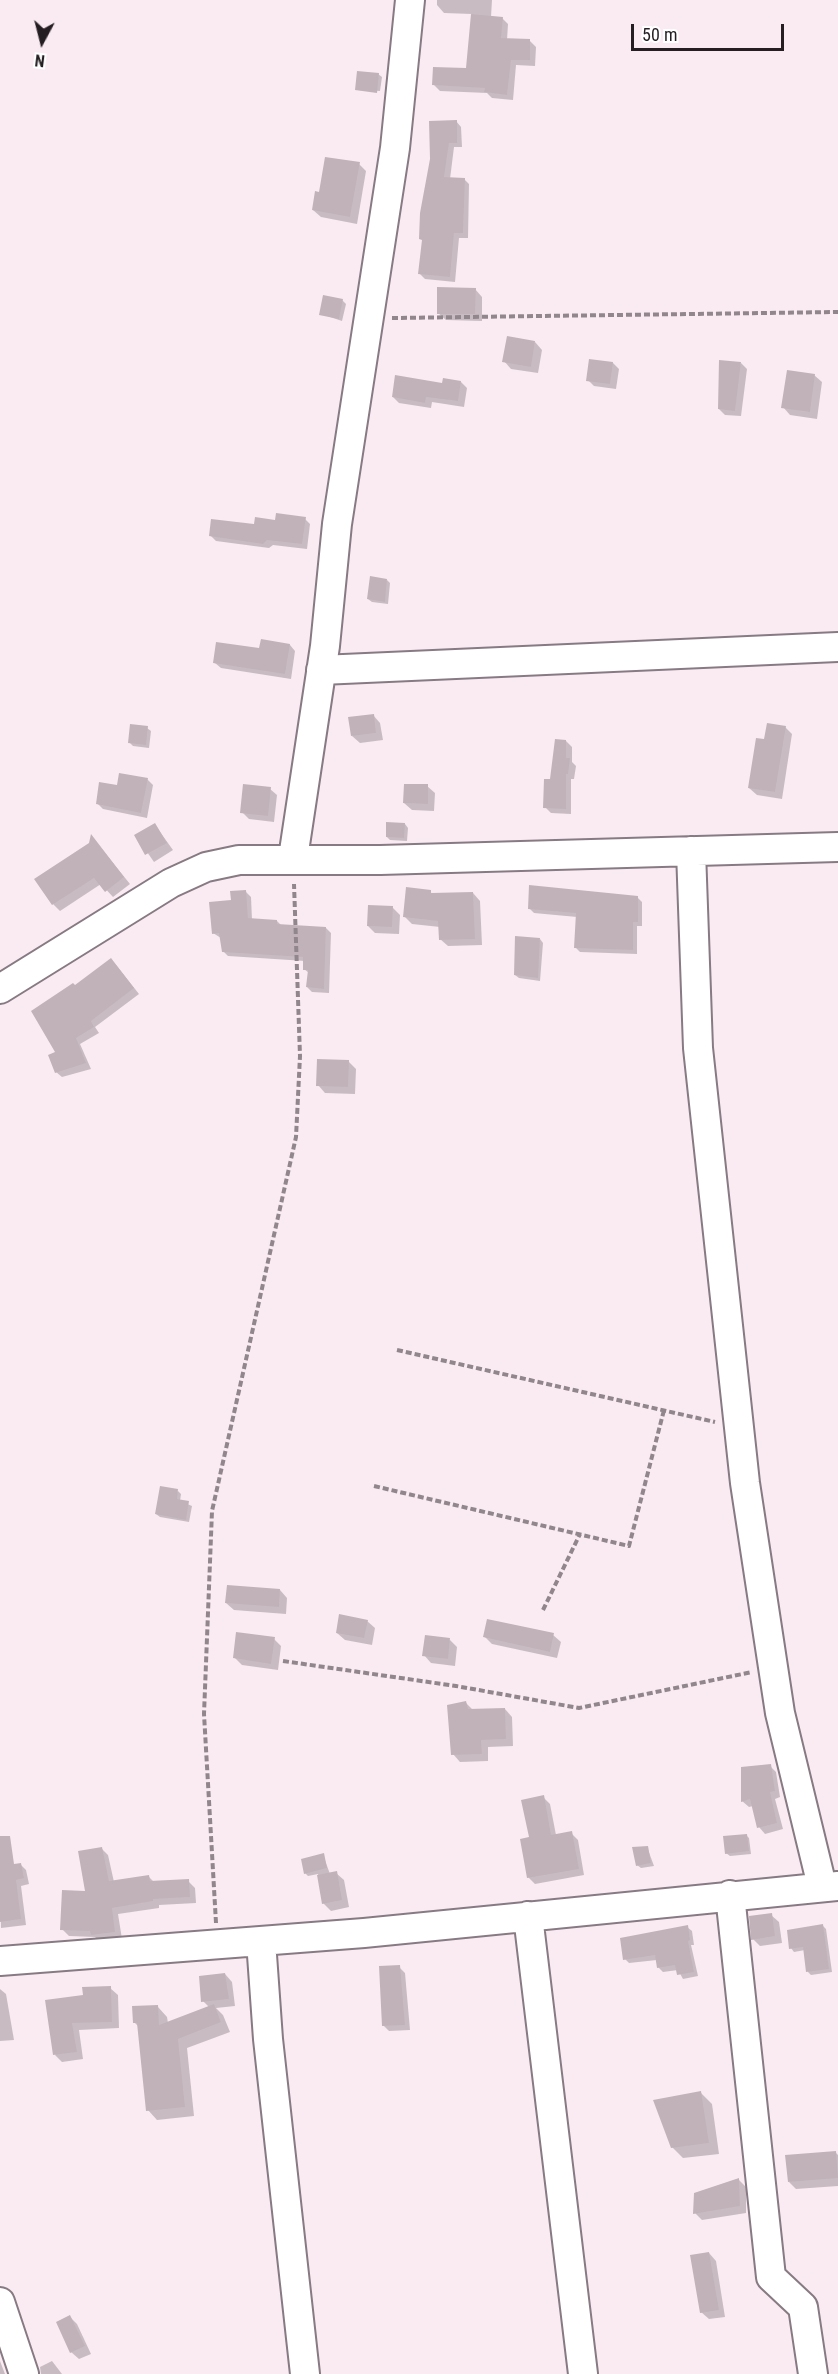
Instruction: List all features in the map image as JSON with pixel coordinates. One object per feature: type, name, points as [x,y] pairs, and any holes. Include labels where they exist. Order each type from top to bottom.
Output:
[{"type":"street","points":[[293,858],[321,670],[337,524],[395,148],[410,0]]},
{"type":"street","points":[[321,670],[838,647]]},
{"type":"street","points":[[0,989],[171,884],[206,867],[239,860],[293,858],[380,860],[838,847]]},
{"type":"street","points":[[0,1961],[261,1941],[830,1886],[780,1713],[739,1427],[698,1048],[691,851]]},
{"type":"street","points":[[730,1895],[771,2277],[803,2307],[813,2374]]},
{"type":"street","points":[[528,1916],[583,2374]]},
{"type":"street","points":[[261,1941],[268,2039],[305,2374]]},
{"type":"street","points":[[0,2301],[24,2374]]},
{"type":"path","points":[[369,318],[838,312]]},
{"type":"path","points":[[217,1944],[204,1714],[212,1511],[296,1137],[300,1056],[293,858]]},
{"type":"path","points":[[397,1350],[739,1427]]},
{"type":"path","points":[[374,1486],[629,1546],[664,1410]]},
{"type":"path","points":[[543,1610],[580,1534]]},
{"type":"path","points":[[283,1661],[456,1686],[579,1708],[773,1667]]},
{"type":"building","points":[[471,14],[503,17],[501,38],[530,39],[530,60],[511,60],[507,95],[484,92],[485,88],[432,85],[433,67],[466,68]]},
{"type":"building","points":[[357,71],[379,73],[377,93],[355,90]]},
{"type":"building","points":[[457,120],[457,143],[449,143],[444,177],[465,178],[463,233],[454,233],[450,277],[418,274],[422,240],[419,239],[420,213],[430,159],[429,121]]},
{"type":"building","points":[[325,157],[360,162],[350,217],[312,210],[315,191],[319,192]]},
{"type":"building","points":[[437,287],[476,288],[475,314],[437,314]]},
{"type":"building","points":[[323,295],[343,299],[339,319],[319,315]]},
{"type":"building","points":[[507,336],[535,341],[531,367],[502,362]]},
{"type":"building","points":[[589,359],[613,362],[610,384],[586,381]]},
{"type":"building","points":[[719,360],[741,362],[735,411],[718,409]]},
{"type":"building","points":[[787,370],[815,374],[810,412],[781,408]]},
{"type":"building","points":[[395,375],[442,383],[443,378],[461,381],[458,401],[426,397],[425,403],[392,397]]},
{"type":"building","points":[[276,513],[306,517],[302,544],[267,540],[263,544],[209,536],[211,519],[254,524],[255,517],[275,520]]},
{"type":"building","points":[[370,576],[387,579],[385,602],[367,599]]},
{"type":"building","points":[[261,639],[290,644],[285,674],[213,663],[216,642],[259,648]]},
{"type":"building","points":[[374,714],[376,733],[351,736],[348,717]]},
{"type":"building","points":[[767,723],[786,726],[775,792],[748,788],[756,738],[764,739]]},
{"type":"building","points":[[130,724],[148,726],[146,745],[128,743]]},
{"type":"building","points":[[555,739],[566,740],[566,758],[570,758],[568,774],[566,774],[566,809],[543,808],[544,779],[550,779]]},
{"type":"building","points":[[119,773],[148,778],[141,813],[96,804],[99,782],[117,785]]},
{"type":"building","points":[[243,784],[271,787],[268,816],[240,813]]},
{"type":"building","points":[[404,784],[428,784],[428,804],[403,803]]},
{"type":"building","points":[[386,822],[405,823],[404,838],[386,837]]},
{"type":"building","points":[[155,823],[167,843],[145,855],[134,835]]},
{"type":"building","points":[[91,834],[124,877],[105,892],[94,878],[52,905],[34,879],[89,843]]},
{"type":"building","points":[[529,885],[638,896],[638,922],[633,922],[633,950],[574,948],[576,913],[528,909]]},
{"type":"building","points":[[406,887],[431,890],[431,893],[473,892],[475,939],[439,940],[438,921],[403,917]]},
{"type":"building","points":[[246,890],[248,918],[277,920],[277,924],[326,927],[324,989],[306,987],[308,970],[303,970],[303,957],[222,952],[219,933],[212,934],[209,902],[231,900],[230,891]]},
{"type":"building","points":[[368,905],[393,906],[392,927],[367,926]]},
{"type":"building","points":[[515,936],[540,938],[538,978],[514,975]]},
{"type":"building","points":[[111,958],[134,988],[91,1021],[94,1027],[76,1038],[86,1063],[55,1073],[48,1055],[55,1052],[31,1011],[73,983],[75,985]]},
{"type":"building","points":[[317,1059],[349,1060],[348,1087],[316,1086]]},
{"type":"building","points":[[160,1486],[178,1489],[177,1499],[189,1501],[186,1520],[155,1514]]},
{"type":"building","points":[[227,1585],[280,1589],[279,1607],[225,1603]]},
{"type":"building","points":[[339,1614],[368,1620],[364,1638],[336,1633]]},
{"type":"building","points":[[487,1619],[554,1633],[550,1652],[483,1637]]},
{"type":"building","points":[[236,1632],[275,1637],[271,1664],[233,1658]]},
{"type":"building","points":[[425,1635],[450,1638],[448,1659],[422,1656]]},
{"type":"building","points":[[466,1701],[468,1709],[505,1708],[506,1739],[481,1740],[482,1754],[451,1755],[447,1705]]},
{"type":"building","points":[[771,1764],[775,1791],[770,1792],[777,1823],[757,1828],[750,1799],[741,1802],[741,1767]]},
{"type":"building","points":[[544,1795],[551,1835],[572,1831],[579,1869],[527,1878],[520,1839],[529,1837],[521,1800]]},
{"type":"building","points":[[747,1834],[749,1851],[725,1854],[723,1836]]},
{"type":"building","points":[[0,1836],[10,1836],[14,1864],[21,1863],[24,1878],[16,1880],[21,1919],[0,1922]]},
{"type":"building","points":[[648,1846],[651,1863],[636,1866],[632,1847]]},
{"type":"building","points":[[102,1847],[109,1881],[149,1875],[150,1881],[189,1879],[190,1897],[153,1899],[153,1901],[112,1908],[115,1932],[91,1935],[90,1931],[60,1930],[62,1890],[85,1891],[78,1851]]},
{"type":"building","points":[[324,1853],[327,1868],[304,1874],[301,1859]]},
{"type":"building","points":[[337,1871],[342,1900],[322,1904],[317,1875]]},
{"type":"building","points":[[772,1913],[775,1936],[751,1940],[749,1916]]},
{"type":"building","points":[[823,1924],[829,1969],[806,1972],[803,1947],[789,1949],[787,1930]]},
{"type":"building","points":[[688,1925],[690,1940],[688,1941],[694,1972],[677,1975],[675,1965],[657,1968],[655,1955],[623,1960],[620,1938]]},
{"type":"building","points":[[400,1965],[405,2025],[382,2026],[379,1966]]},
{"type":"building","points":[[225,1973],[229,1999],[201,2002],[199,1976]]},
{"type":"building","points":[[111,1986],[112,2022],[72,2023],[77,2052],[53,2055],[45,2000],[83,1995],[82,1987]]},
{"type":"building","points":[[214,2004],[221,2022],[178,2039],[185,2107],[146,2111],[137,2023],[133,2023],[132,2006],[158,2005],[159,2025]]},
{"type":"building","points":[[701,2091],[709,2143],[671,2148],[653,2100]]},
{"type":"building","points":[[836,2151],[838,2178],[788,2182],[785,2155]]},
{"type":"building","points":[[739,2178],[740,2206],[693,2214],[694,2193]]},
{"type":"building","points":[[709,2252],[719,2310],[700,2313],[690,2255]]},
{"type":"building","points":[[70,2315],[85,2346],[70,2353],[56,2322]]}]
